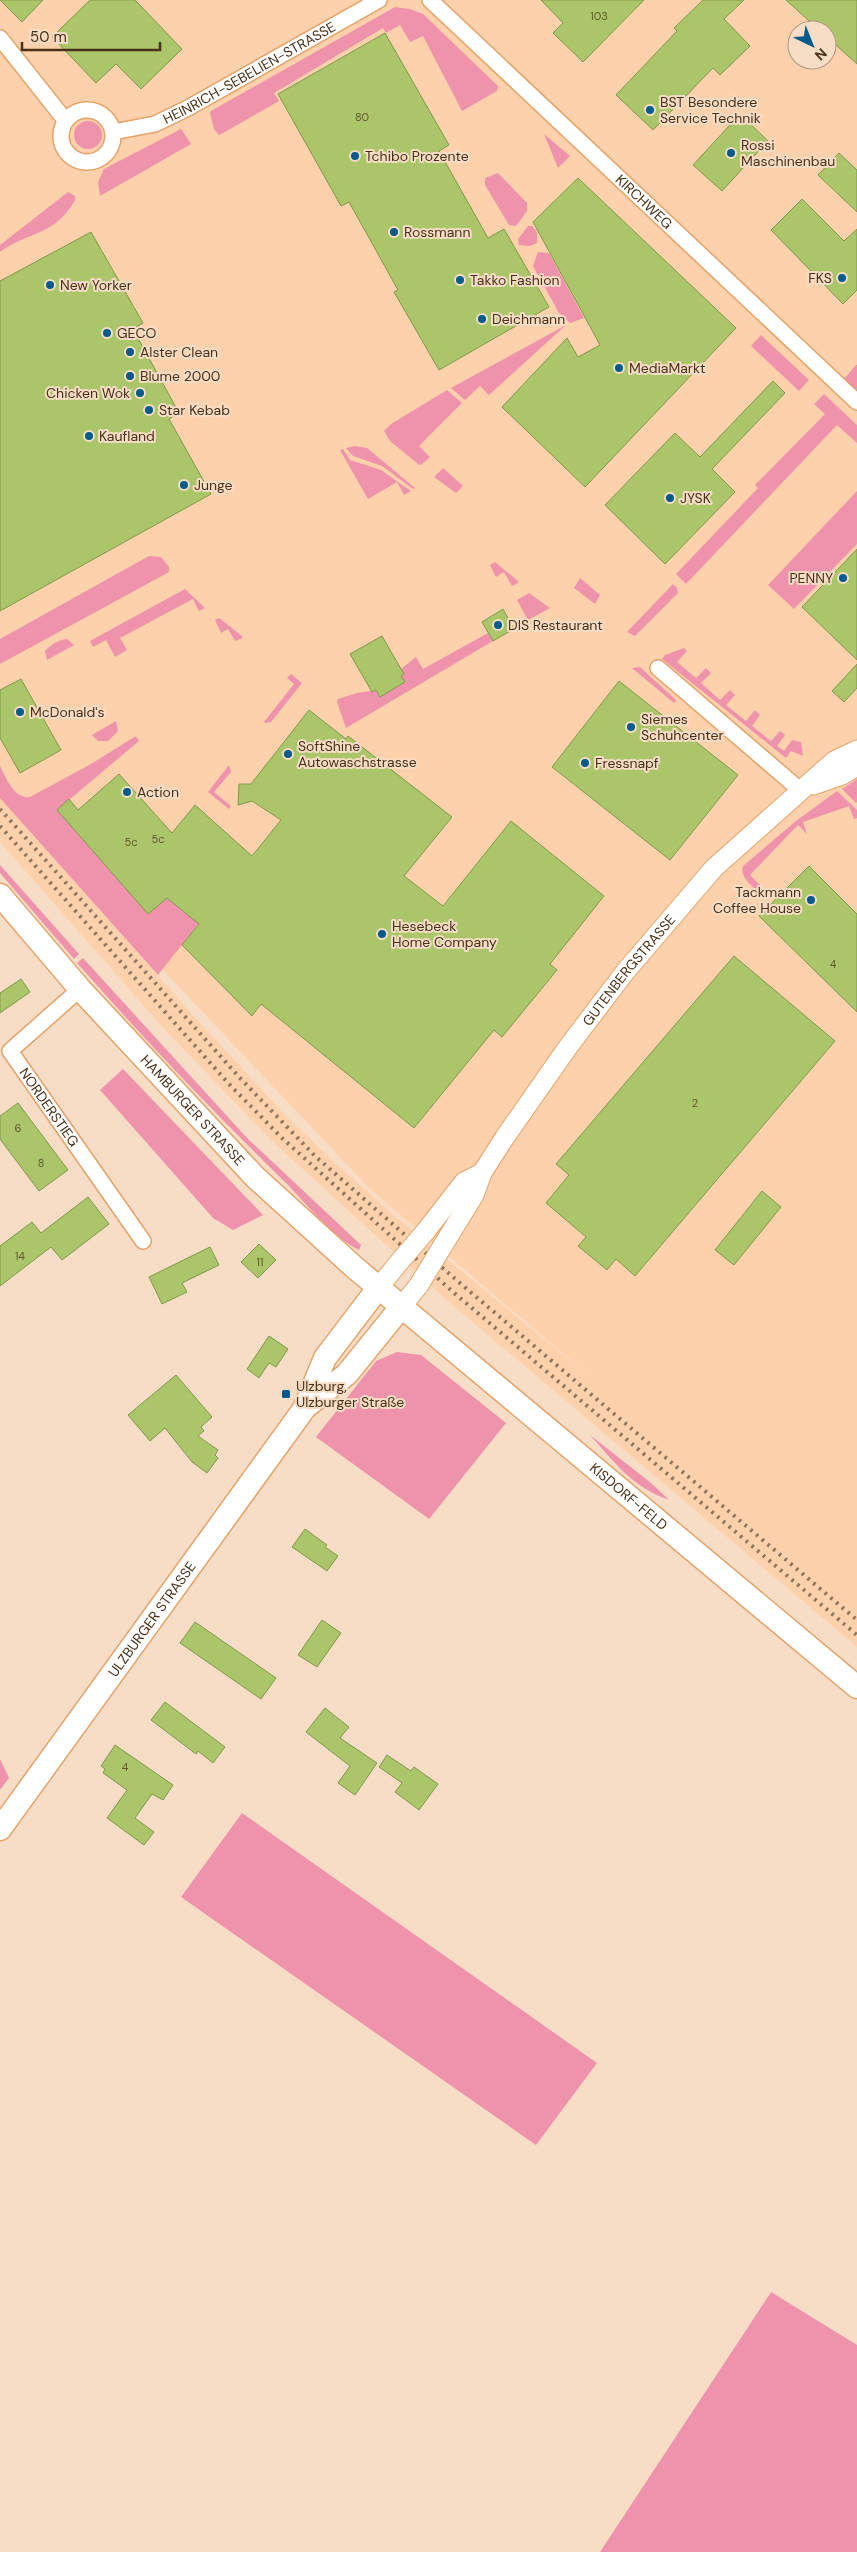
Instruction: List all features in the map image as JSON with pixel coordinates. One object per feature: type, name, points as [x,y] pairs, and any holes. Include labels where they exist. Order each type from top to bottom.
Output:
[{"type":"main road","name":"HAMBURGER STRASSE","points":[[0,895],[80,989],[255,1177],[378,1287],[402,1306]]},
{"type":"main road","name":"ULZBURGER STRASSE","points":[[0,1829],[304,1409],[325,1358],[378,1287]]},
{"type":"main road","name":"ULZBURGER STRASSE","points":[[304,1409],[347,1374],[402,1306]]},
{"type":"main road","name":"KISDORF-FELD","points":[[402,1306],[857,1687]]},
{"type":"street","name":"HEINRICH-SEBELIEN-STRASSE","points":[[113,132],[155,124],[188,108],[379,0]]},
{"type":"street","name":"KIRCHWEG","points":[[430,0],[857,402]]},
{"type":"street","points":[[0,38],[65,120]]},
{"type":"street","points":[[89,109],[105,116],[113,132],[113,140],[106,154],[92,162],[80,162],[68,154],[62,146],[60,138],[65,120],[80,110],[89,109]]},
{"type":"street","points":[[658,668],[800,790]]},
{"type":"street","name":"GUTENBERGSTRASSE","points":[[402,1306],[419,1285],[474,1195],[482,1173],[568,1046],[624,972],[714,868],[834,761],[857,750]]},
{"type":"street","name":"GUTENBERGSTRASSE","points":[[800,790],[842,775],[857,766]]},
{"type":"street","name":"NORDERSTIEG","points":[[80,989],[10,1051],[143,1241]]},
{"type":"street","name":"GUTENBERGSTRASSE","points":[[378,1287],[425,1232],[464,1182],[482,1173]]},
{"type":"shaded area","points":[[0,0],[857,0],[857,1647],[450,1303],[274,1143],[166,1031],[0,842]],"holes":[[[4,802],[370,1189],[596,1382],[396,1217],[335,1163],[285,1115],[189,1011]]]},
{"type":"shaded area","points":[[395,7],[410,9],[423,14],[498,86],[497,91],[462,111],[423,36],[410,42],[400,25],[386,33],[383,28],[274,93],[279,101],[223,133],[219,135],[214,129],[211,111]]},
{"type":"shaded area","points":[[88,121],[98,125],[102,135],[98,145],[88,149],[78,145],[74,135],[78,125]]},
{"type":"shaded area","points":[[181,129],[191,144],[100,196],[98,182],[104,169]]},
{"type":"shaded area","points":[[544,134],[570,156],[558,168]]},
{"type":"shaded area","points":[[498,173],[527,203],[527,211],[516,226],[509,225],[485,185],[485,178]]},
{"type":"shaded area","points":[[68,192],[75,196],[75,200],[58,221],[0,252],[0,245]]},
{"type":"shaded area","points":[[528,226],[532,226],[537,232],[537,243],[530,246],[519,245],[518,239]]},
{"type":"shaded area","points":[[538,252],[549,253],[584,318],[570,323],[559,313],[533,266]]},
{"type":"shaded area","points":[[566,325],[489,395],[480,386],[465,400],[451,388]]},
{"type":"shaded area","points":[[761,335],[809,380],[799,391],[751,346]]},
{"type":"shaded area","points":[[857,365],[857,392],[844,379]]},
{"type":"shaded area","points":[[447,390],[462,403],[419,446],[430,457],[421,465],[418,464],[390,441],[384,431],[391,424]]},
{"type":"shaded area","points":[[824,394],[857,425],[857,443],[837,425],[686,584],[676,574],[758,488],[755,485],[825,414],[814,404]]},
{"type":"shaded area","points":[[355,446],[367,448],[415,488],[413,489],[382,466],[353,456],[346,448]]},
{"type":"shaded area","points":[[343,449],[350,460],[381,470],[411,491],[404,495],[397,482],[368,499],[340,450]]},
{"type":"shaded area","points":[[443,468],[463,486],[456,493],[434,477]]},
{"type":"shaded area","points":[[857,491],[857,544],[794,609],[768,585]]},
{"type":"shaded area","points":[[149,556],[161,557],[169,567],[169,572],[0,664],[0,639]]},
{"type":"shaded area","points":[[495,562],[518,583],[512,586],[504,572],[496,577],[490,565]]},
{"type":"shaded area","points":[[580,578],[600,595],[595,604],[574,588]]},
{"type":"shaded area","points":[[673,584],[677,588],[678,593],[635,636],[627,632]]},
{"type":"shaded area","points":[[185,589],[205,608],[199,611],[193,599],[120,638],[127,650],[115,657],[106,640],[93,647],[90,641]]},
{"type":"shaded area","points":[[529,593],[550,608],[528,620],[517,600]]},
{"type":"shaded area","points":[[219,618],[242,636],[242,638],[235,641],[228,629],[221,633],[215,620]]},
{"type":"shaded area","points":[[488,633],[493,641],[346,728],[337,702],[338,699],[376,690],[380,697],[405,682],[401,676],[404,674],[401,669],[416,657],[423,669]]},
{"type":"shaded area","points":[[67,639],[74,645],[47,660],[45,651],[55,643]]},
{"type":"shaded area","points":[[684,648],[687,651],[677,662],[696,678],[706,668],[711,673],[701,683],[720,700],[730,690],[735,695],[726,705],[746,721],[755,710],[760,715],[752,726],[771,741],[780,731],[785,735],[777,746],[784,751],[792,740],[801,742],[803,756],[791,751],[786,758],[662,659],[665,655]]},
{"type":"shaded area","points":[[640,667],[676,700],[674,703],[632,668]]},
{"type":"shaded area","points":[[291,674],[302,683],[271,722],[265,723],[294,684],[287,678]]},
{"type":"shaded area","points":[[116,721],[118,731],[108,741],[98,741],[92,735]]},
{"type":"shaded area","points":[[136,736],[139,741],[57,810],[148,913],[167,898],[199,923],[158,975],[0,798],[0,766],[11,787],[19,795],[30,797],[91,764]]},
{"type":"shaded area","points":[[229,765],[231,772],[214,792],[231,806],[229,809],[208,792]]},
{"type":"shaded area","points":[[857,779],[857,802],[856,803],[842,789]]},
{"type":"shaded area","points":[[837,791],[857,810],[857,818],[854,819],[849,806],[803,822],[807,834],[798,825],[750,875],[761,886],[756,890],[744,876],[743,866],[796,821]]},
{"type":"shaded area","points":[[0,865],[79,954],[74,959],[0,873]]},
{"type":"shaded area","points":[[83,958],[247,1138],[361,1245],[359,1250],[340,1238],[322,1221],[234,1132],[128,1020],[77,963]]},
{"type":"shaded area","points":[[123,1069],[263,1215],[233,1230],[213,1218],[100,1090]]},
{"type":"shaded area","points":[[397,1352],[421,1355],[506,1423],[429,1519],[316,1437],[376,1361]]},
{"type":"shaded area","points":[[590,1435],[651,1483],[669,1500],[634,1481],[616,1465]]},
{"type":"shaded area","points":[[0,1759],[9,1778],[0,1790]]},
{"type":"shaded area","points":[[242,1813],[597,2063],[536,2145],[181,1897]]},
{"type":"shaded area","points":[[771,2292],[857,2345],[857,2552],[600,2552]]},
{"type":"building","points":[[0,0],[43,0],[22,22]]},
{"type":"building","points":[[90,0],[135,0],[182,49],[141,89],[116,64],[96,83],[52,37]]},
{"type":"building","points":[[541,0],[644,0],[583,62],[553,33],[563,23]]},
{"type":"building","points":[[703,0],[744,0],[724,19],[750,46],[720,75],[713,68],[653,130],[616,95],[677,31],[674,28]]},
{"type":"building","points":[[786,0],[857,0],[857,64],[837,46],[837,20],[808,20]]},
{"type":"building","points":[[385,33],[449,145],[439,151],[488,238],[504,229],[549,307],[439,370],[394,292],[398,290],[349,202],[341,206],[278,94]]},
{"type":"building","name":"Rossi Maschinenbau","points":[[740,114],[768,141],[722,191],[693,165]]},
{"type":"building","points":[[839,153],[857,170],[857,212],[818,175]]},
{"type":"building","name":"MediaMarkt","points":[[578,178],[736,328],[585,487],[502,407],[567,338],[578,357],[600,345],[533,222]]},
{"type":"building","points":[[802,199],[844,241],[857,229],[857,290],[843,304],[771,230]]},
{"type":"building","name":"Kaufland","points":[[91,232],[143,323],[133,329],[179,413],[169,419],[211,494],[0,611],[0,281]]},
{"type":"building","name":"JYSK","points":[[773,381],[785,393],[712,469],[735,492],[665,564],[605,505],[675,433],[700,457]]},
{"type":"building","name":"PENNY","points":[[857,549],[857,660],[802,607]]},
{"type":"building","name":"DIS Restaurant","points":[[503,609],[514,629],[493,641],[482,622]]},
{"type":"building","points":[[382,636],[404,674],[401,676],[405,682],[380,697],[376,690],[372,692],[350,654]]},
{"type":"building","points":[[857,664],[857,688],[844,702],[832,691]]},
{"type":"building","name":"McDonald's","points":[[21,679],[61,750],[20,773],[0,738],[0,690]]},
{"type":"building","points":[[619,681],[738,775],[670,860],[552,767]]},
{"type":"building","name":"Hesebeck Home Company","points":[[309,710],[346,739],[348,736],[452,817],[404,876],[443,906],[511,821],[604,896],[550,964],[557,970],[502,1037],[494,1030],[414,1128],[261,1004],[252,1016],[182,945],[199,924],[167,898],[148,914],[57,810],[69,799],[78,810],[119,774],[172,833],[195,805],[252,856],[281,820],[252,801],[238,805],[239,784],[251,784]]},
{"type":"building","points":[[809,866],[857,914],[857,1012],[759,916]]},
{"type":"building","points":[[734,956],[835,1041],[635,1276],[616,1259],[607,1270],[578,1246],[586,1237],[546,1203],[569,1175],[556,1164]]},
{"type":"building","points":[[21,979],[30,992],[0,1013],[0,993]]},
{"type":"building","points":[[18,1103],[68,1170],[39,1191],[0,1139],[0,1116]]},
{"type":"building","points":[[762,1191],[781,1207],[734,1265],[715,1250]]},
{"type":"building","points":[[88,1197],[109,1224],[62,1260],[51,1247],[0,1286],[0,1246],[32,1222],[41,1233]]},
{"type":"building","points":[[259,1244],[276,1260],[258,1278],[241,1262]]},
{"type":"building","points":[[210,1247],[219,1265],[182,1283],[187,1292],[162,1304],[149,1277]]},
{"type":"building","points":[[269,1336],[288,1349],[276,1367],[269,1363],[259,1378],[247,1369]]},
{"type":"building","points":[[176,1375],[212,1417],[201,1427],[204,1431],[198,1436],[218,1450],[215,1455],[218,1458],[207,1473],[192,1462],[165,1428],[150,1441],[128,1415]]},
{"type":"building","points":[[305,1529],[327,1545],[325,1547],[338,1556],[327,1571],[292,1547]]},
{"type":"building","points":[[322,1620],[341,1633],[317,1667],[298,1655]]},
{"type":"building","points":[[195,1622],[276,1678],[261,1699],[180,1643]]},
{"type":"building","points":[[165,1702],[225,1747],[213,1763],[198,1751],[196,1754],[151,1720]]},
{"type":"building","points":[[325,1708],[349,1727],[340,1738],[377,1763],[355,1795],[338,1783],[350,1766],[306,1732]]},
{"type":"building","points":[[115,1745],[173,1785],[163,1800],[152,1794],[135,1818],[154,1832],[144,1845],[107,1818],[127,1790],[103,1773],[105,1769],[101,1766]]},
{"type":"building","points":[[387,1755],[411,1771],[414,1767],[438,1784],[419,1810],[395,1792],[402,1783],[379,1767]]},
{"type":"railway","points":[[0,809],[239,1077],[315,1156],[461,1284],[857,1620]]},
{"type":"railway","points":[[0,826],[229,1084],[282,1138],[453,1292],[857,1635]]},
{"type":"place","name":"BST Besondere Service Technik","points":[[650,110]]},
{"type":"place","name":"Rossi Maschinenbau","points":[[731,153]]},
{"type":"place","name":"Tchibo Prozente","points":[[355,156]]},
{"type":"place","name":"Rossmann","points":[[394,232]]},
{"type":"place","name":"FKS","points":[[842,278]]},
{"type":"place","name":"Takko Fashion","points":[[460,280]]},
{"type":"place","name":"New Yorker","points":[[50,285]]},
{"type":"place","name":"Deichmann","points":[[482,319]]},
{"type":"place","name":"GECO","points":[[107,333]]},
{"type":"place","name":"Alster Clean","points":[[130,352]]},
{"type":"place","name":"MediaMarkt","points":[[619,368]]},
{"type":"place","name":"Blume 2000","points":[[130,376]]},
{"type":"place","name":"Chicken Wok","points":[[140,393]]},
{"type":"place","name":"Star Kebab","points":[[149,410]]},
{"type":"place","name":"Kaufland","points":[[89,436]]},
{"type":"place","name":"Junge","points":[[184,485]]},
{"type":"place","name":"JYSK","points":[[670,498]]},
{"type":"place","name":"PENNY","points":[[843,578]]},
{"type":"place","name":"DIS Restaurant","points":[[498,625]]},
{"type":"place","name":"McDonald's","points":[[20,712]]},
{"type":"place","name":"Siemes Schuhcenter","points":[[631,727]]},
{"type":"place","name":"SoftShine Autowaschstrasse","points":[[288,754]]},
{"type":"place","name":"Fressnapf","points":[[585,763]]},
{"type":"place","name":"Action","points":[[127,792]]},
{"type":"place","name":"Tackmann Coffee House","points":[[811,900]]},
{"type":"place","name":"Hesebeck Home Company","points":[[382,934]]},
{"type":"place","name":"Ulzburg, Ulzburger Straße","points":[[286,1394]]}]
